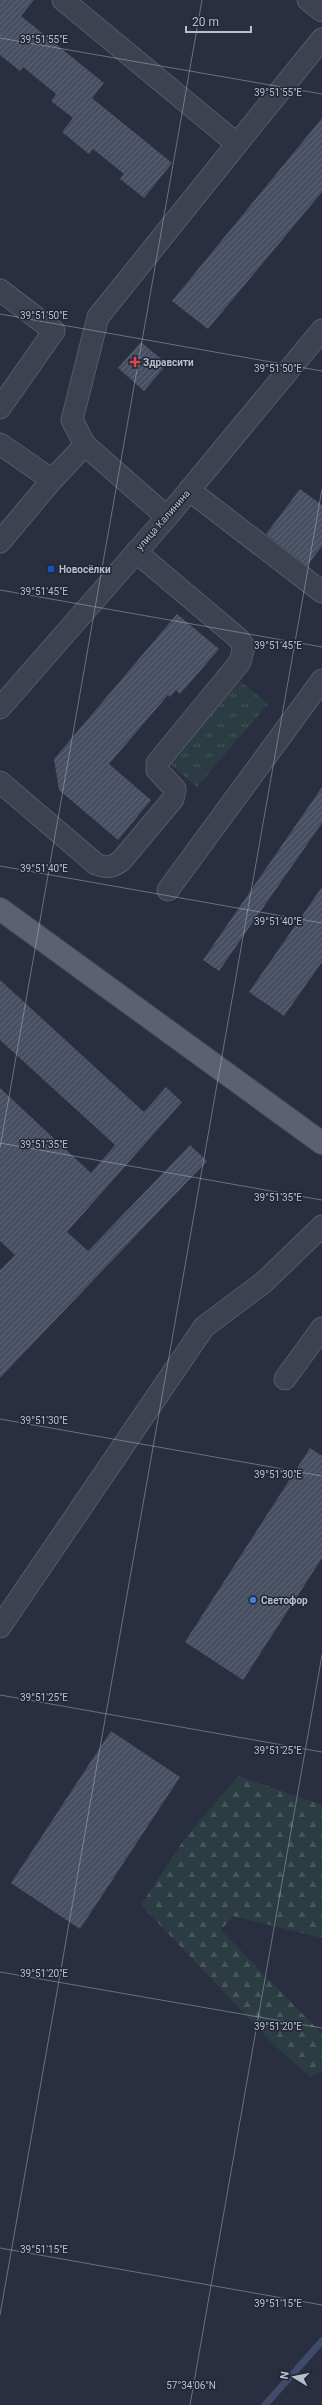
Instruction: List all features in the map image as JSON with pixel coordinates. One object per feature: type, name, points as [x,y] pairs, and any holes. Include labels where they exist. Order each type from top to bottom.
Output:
[{"type":"main road","points":[[0,909],[322,1143]]},
{"type":"street","points":[[63,0],[237,144]]},
{"type":"street","points":[[308,0],[322,11]]},
{"type":"street","points":[[167,517],[85,445],[72,420],[98,317],[322,39]]},
{"type":"street","points":[[0,290],[54,331],[0,408]]},
{"type":"street","name":"улица Калинина","points":[[4,694],[167,517],[322,330]]},
{"type":"street","points":[[0,444],[52,480]]},
{"type":"street","points":[[0,542],[52,480],[85,445]]},
{"type":"street","points":[[189,490],[322,592]]},
{"type":"street","points":[[0,782],[96,864],[106,867],[113,867],[121,861],[173,800],[175,789],[157,770],[157,763],[240,662],[244,646],[238,638],[136,552]]},
{"type":"street","points":[[168,890],[322,680]]},
{"type":"street","points":[[0,1628],[204,1327],[263,1283],[322,1226]]},
{"type":"street","points":[[285,1379],[322,1328]]},
{"type":"green space","points":[[239,680],[268,704],[197,787],[169,763]]},
{"type":"green space","points":[[238,1776],[322,1805],[322,1938],[233,1916],[221,1930],[322,2034],[322,2071],[310,2077],[275,2046],[141,1905],[183,1841]]},
{"type":"building","points":[[0,0],[34,0],[21,16],[104,83],[92,98],[172,163],[144,198],[120,179],[124,174],[93,149],[89,154],[62,132],[73,118],[51,101],[56,94],[23,67],[20,71],[0,55]]},
{"type":"building","points":[[322,118],[322,192],[208,329],[172,301]]},
{"type":"building","points":[[141,342],[167,364],[144,391],[118,368]]},
{"type":"building","points":[[300,489],[322,505],[322,546],[307,566],[266,534]]},
{"type":"building","points":[[177,614],[219,649],[180,694],[176,690],[170,697],[168,695],[109,764],[151,800],[118,840],[59,790],[54,759]]},
{"type":"building","points":[[322,787],[322,823],[219,971],[203,960]]},
{"type":"building","points":[[322,887],[322,962],[284,1016],[249,992]]},
{"type":"building","points":[[0,980],[144,1112],[166,1087],[182,1102],[67,1232],[88,1251],[190,1145],[207,1161],[0,1378],[0,1270],[15,1255],[0,1241],[0,1088],[91,1173],[115,1145],[0,1040]]},
{"type":"building","name":"Светофор","points":[[310,1448],[322,1456],[322,1558],[243,1680],[185,1642]]},
{"type":"building","points":[[111,1731],[180,1777],[80,1929],[11,1883]]},
{"type":"waterway","points":[[265,2405],[322,2341]]},
{"type":"place","name":"Здравсити","points":[[135,362]]},
{"type":"place","name":"Новосёлки","points":[[51,569]]},
{"type":"place","name":"Светофор","points":[[253,1600]]}]
